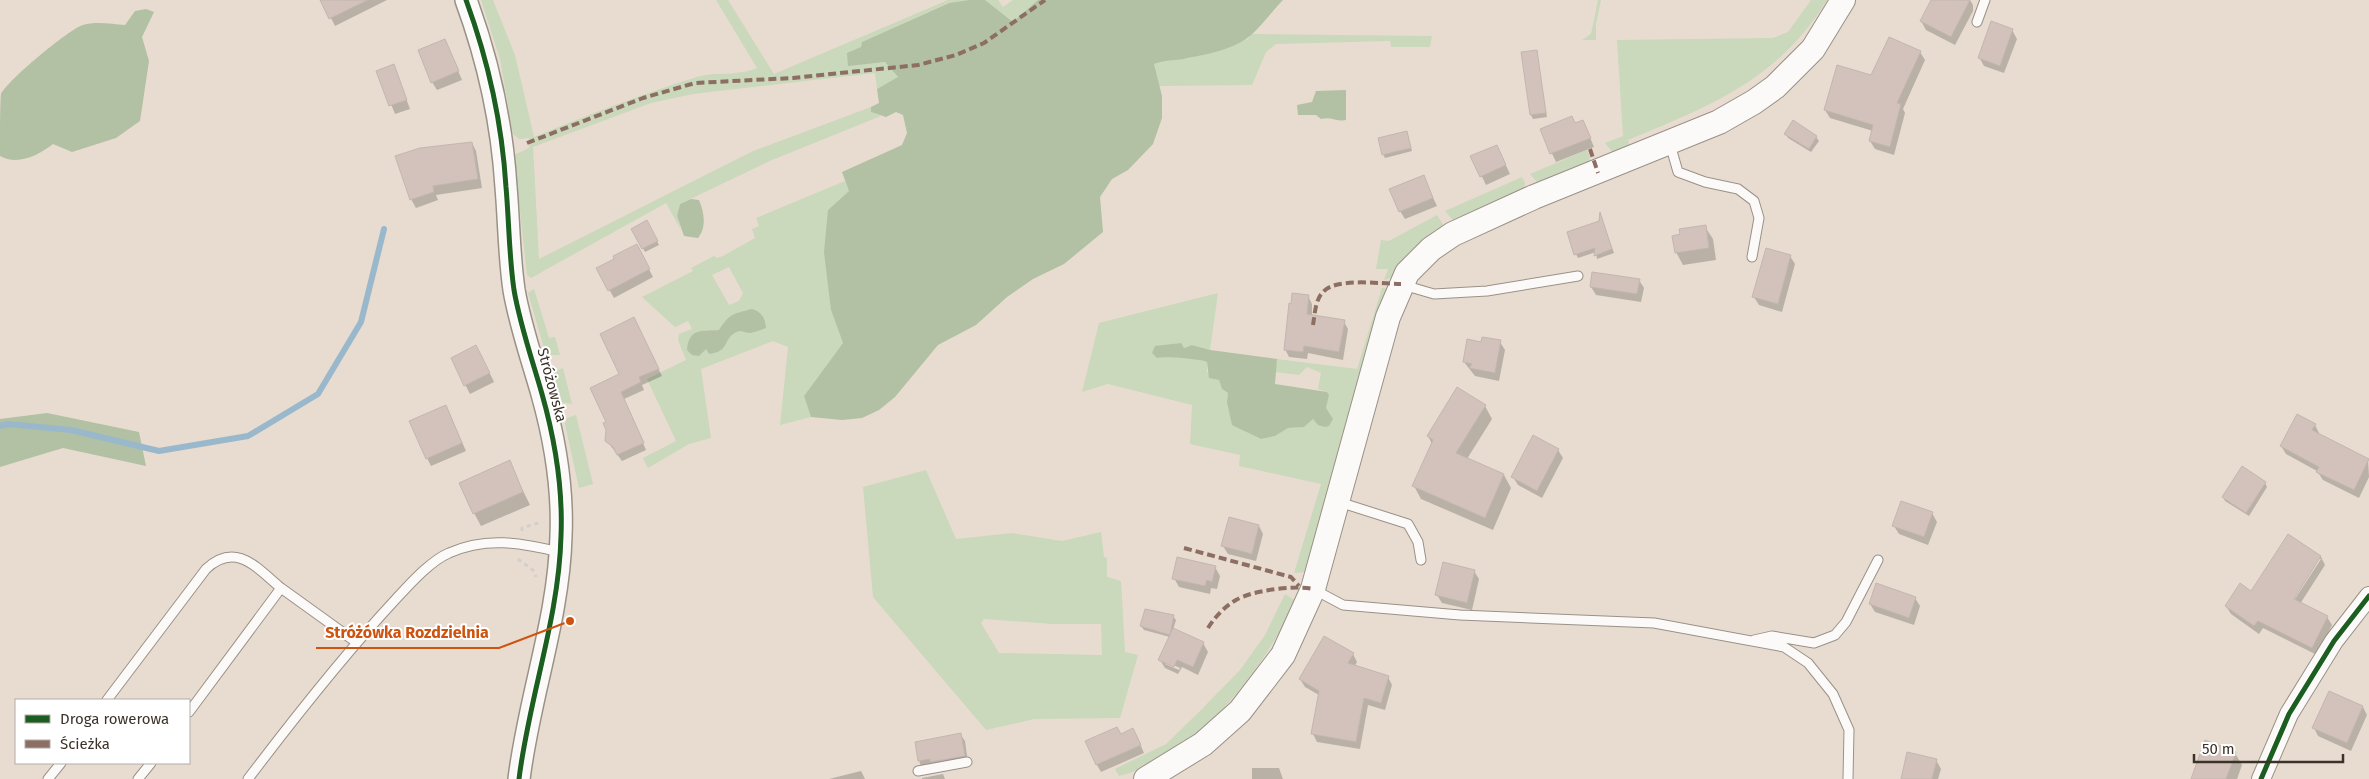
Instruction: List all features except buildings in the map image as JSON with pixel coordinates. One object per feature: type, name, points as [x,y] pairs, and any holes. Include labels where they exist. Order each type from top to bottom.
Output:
[{"type":"main road","points":[[1146,779],[1203,744],[1240,710],[1283,655],[1313,589],[1388,316],[1401,284],[1418,261],[1453,234],[1534,197],[1670,144],[1719,122],[1775,88],[1813,48],[1843,0]]},
{"type":"street","name":"Stróżowska","points":[[466,0],[487,65],[498,122],[506,186],[510,263],[514,292],[553,440],[562,516],[560,552],[553,608],[519,779]]},
{"type":"street","points":[[2261,779],[2288,714],[2334,641],[2369,596]]},
{"type":"lane","points":[[1977,22],[1985,0]]},
{"type":"lane","points":[[1670,144],[1678,172],[1705,182],[1738,189],[1754,201],[1759,218],[1752,257]]},
{"type":"lane","points":[[1401,284],[1434,294],[1487,291],[1578,276]]},
{"type":"lane","points":[[1338,502],[1408,524],[1418,542],[1421,560]]},
{"type":"lane","points":[[248,779],[332,669],[418,576],[448,553],[481,544],[517,542],[560,552]]},
{"type":"lane","points":[[108,699],[206,568],[215,560],[230,556],[247,560],[281,588],[356,642]]},
{"type":"lane","points":[[1749,641],[1772,636],[1814,643],[1835,635],[1846,622],[1878,560]]},
{"type":"lane","points":[[190,711],[281,588]]},
{"type":"lane","points":[[1313,589],[1343,605],[1460,615],[1654,622],[1784,648],[1808,663],[1832,694],[1849,730],[1848,779]]},
{"type":"lane","points":[[918,770],[968,762]]},
{"type":"lane","points":[[48,779],[59,764]]},
{"type":"lane","points":[[138,779],[149,764]]},
{"type":"green space","points":[[481,0],[493,0],[515,55],[534,137],[615,105],[697,77],[749,71],[757,68],[716,0],[728,0],[774,74],[948,0],[969,0],[948,3],[862,42],[861,47],[879,63],[886,62],[898,78],[877,89],[875,73],[693,94],[651,103],[533,147],[539,259],[753,151],[871,107],[871,112],[881,116],[772,160],[680,204],[677,216],[681,230],[666,203],[531,278],[527,275],[514,155],[529,148],[529,138],[519,139],[513,134],[500,59]]},
{"type":"green space","points":[[985,0],[998,0],[1003,7],[1013,0],[1038,0],[1013,22]]},
{"type":"green space","points":[[985,0],[1013,22],[1038,0],[1283,0],[1255,32],[1240,43],[1210,53],[1154,64],[1162,96],[1162,118],[1153,144],[1128,170],[1112,179],[1100,197],[1103,232],[1064,264],[1033,279],[1007,297],[976,325],[938,345],[895,397],[879,410],[862,418],[842,420],[811,417],[804,396],[843,343],[831,310],[824,252],[828,210],[849,191],[842,172],[902,145],[907,133],[903,115],[896,112],[886,117],[871,112],[871,107],[879,103],[877,89],[898,77],[885,62],[848,66],[847,53],[861,47],[862,42],[949,3]]},
{"type":"green space","points":[[1598,0],[1601,0],[1596,24],[1596,40],[1582,40],[1591,34]]},
{"type":"green space","points":[[1811,0],[1827,0],[1808,28],[1787,51],[1740,87],[1687,115],[1628,140],[1630,149],[1614,154],[1605,143],[1623,136],[1617,40],[1773,38],[1788,32]]},
{"type":"green space","points":[[146,9],[154,12],[142,37],[149,61],[140,121],[116,138],[72,152],[53,144],[28,158],[14,160],[0,156],[1,94],[14,78],[52,45],[83,25],[104,23],[125,25],[135,11]]},
{"type":"green space","points":[[1251,34],[1432,36],[1430,47],[1391,47],[1390,41],[1276,44],[1266,52],[1252,85],[1159,86],[1154,64],[1167,59],[1186,59],[1248,39]]},
{"type":"green space","points":[[1346,90],[1346,120],[1321,119],[1316,115],[1298,115],[1297,105],[1312,102],[1316,91]]},
{"type":"green space","points":[[1587,150],[1590,157],[1589,163],[1538,183],[1530,174]]},
{"type":"green space","points":[[1522,177],[1525,183],[1524,189],[1515,196],[1453,220],[1445,211]]},
{"type":"green space","points":[[845,181],[849,191],[828,210],[831,310],[843,343],[804,396],[811,417],[780,425],[788,347],[773,341],[701,369],[711,438],[689,444],[648,468],[643,458],[676,441],[647,379],[686,360],[678,340],[679,334],[692,329],[688,321],[675,327],[642,297],[693,271],[691,268],[714,256],[717,258],[723,256],[755,238],[752,229],[759,226],[756,218]],"holes":[[[729,267],[743,293],[739,301],[729,305],[712,275]],[[742,312],[750,333],[738,331],[709,354],[706,349],[705,330],[720,330],[728,318]]]},
{"type":"green space","points":[[691,199],[699,200],[703,214],[703,229],[698,238],[684,236],[677,216],[680,204]]},
{"type":"green space","points":[[1437,215],[1444,226],[1421,242],[1396,274],[1384,280],[1388,269],[1376,269],[1381,240],[1389,241]]},
{"type":"green space","points":[[1382,288],[1389,289],[1306,572],[1294,573],[1321,484],[1239,466],[1240,455],[1190,444],[1192,405],[1108,384],[1082,392],[1099,323],[1218,293],[1210,350],[1192,345],[1184,348],[1180,343],[1160,346],[1162,357],[1186,357],[1207,362],[1207,372],[1219,380],[1222,389],[1228,393],[1227,402],[1248,433],[1261,439],[1275,436],[1288,428],[1304,427],[1326,408],[1329,395],[1327,392],[1318,389],[1321,373],[1307,367],[1299,375],[1275,372],[1277,359],[1357,369]]},
{"type":"green space","points":[[534,289],[549,338],[555,337],[560,355],[546,355],[528,293]]},
{"type":"green space","points":[[752,309],[762,316],[766,328],[750,333],[737,332],[716,353],[709,354],[706,349],[699,356],[692,355],[687,350],[688,343],[693,334],[701,331],[719,330],[732,315]]},
{"type":"green space","points":[[1181,343],[1184,348],[1192,345],[1210,350],[1277,359],[1275,384],[1327,392],[1329,395],[1326,408],[1333,419],[1329,426],[1318,425],[1313,419],[1304,427],[1288,428],[1275,436],[1261,439],[1232,425],[1227,402],[1228,393],[1222,389],[1219,380],[1209,378],[1207,362],[1182,358],[1157,358],[1152,353],[1155,346]]},
{"type":"green space","points":[[563,368],[572,404],[559,402],[550,373]]},
{"type":"green space","points":[[47,413],[139,432],[146,466],[63,448],[0,467],[0,419]]},
{"type":"green space","points":[[576,415],[593,484],[579,488],[565,424],[567,418]]},
{"type":"green space","points":[[926,470],[956,539],[1012,533],[1062,541],[1101,532],[1104,557],[1107,558],[1107,577],[1121,581],[1125,652],[1138,655],[1120,718],[1034,719],[986,730],[873,597],[863,487]],"holes":[[[984,619],[1053,624],[1101,624],[1102,655],[999,653],[981,623]]]},
{"type":"green space","points":[[1285,594],[1294,600],[1286,621],[1260,662],[1227,704],[1208,724],[1166,757],[1143,768],[1119,776],[1115,769],[1166,744],[1240,670],[1265,635]]},
{"type":"waterway","points":[[0,426],[8,424],[71,430],[159,451],[248,436],[318,394],[361,322],[384,229]]},
{"type":"marked path","points":[[527,143],[643,98],[695,83],[793,78],[918,65],[956,55],[984,43],[1045,0]]},
{"type":"marked path","points":[[1590,149],[1598,173]]},
{"type":"marked path","points":[[1313,325],[1318,299],[1329,287],[1348,283],[1401,284]]},
{"type":"marked path","points":[[1184,548],[1291,577],[1299,586]]},
{"type":"marked path","points":[[1208,628],[1224,609],[1243,596],[1274,589],[1313,589]]},
{"type":"cycle path","points":[[466,0],[493,92],[504,163],[514,290],[551,429],[561,500],[561,536],[555,597],[519,779]]},
{"type":"cycle path","points":[[2261,779],[2289,714],[2334,641],[2369,596]]},
{"type":"place","name":"Stróżówka Rozdzielnia","points":[[570,621]]}]
